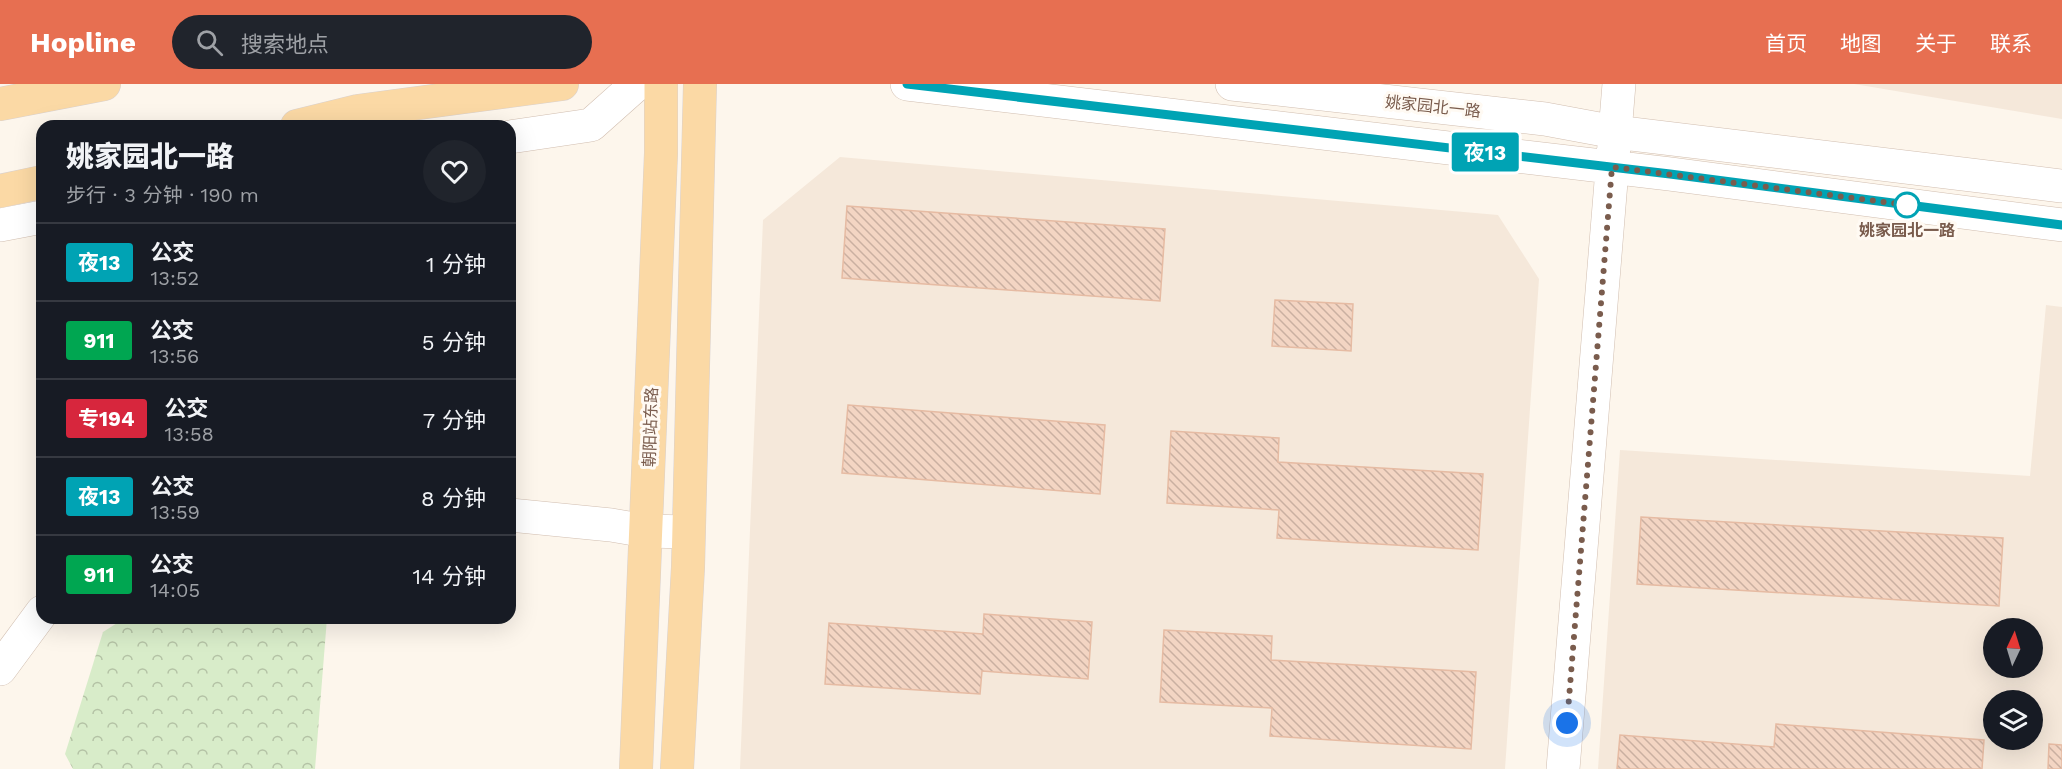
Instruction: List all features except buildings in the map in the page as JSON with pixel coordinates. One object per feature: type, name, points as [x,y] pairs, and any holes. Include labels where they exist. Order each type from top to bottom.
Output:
[{"type":"main road","points":[[0,104],[104,84]]},
{"type":"main road","points":[[321,120],[358,111],[562,84]]},
{"type":"main road","name":"朝阳站东路","points":[[636,769],[661,84]]},
{"type":"main road","points":[[676,769],[688,532],[700,84]]},
{"type":"main road","points":[[0,191],[36,183]]},
{"type":"street","points":[[516,136],[591,125],[637,84]]},
{"type":"street","points":[[907,84],[1612,167],[2062,225]]},
{"type":"street","name":"姚家园北一路","points":[[1232,84],[1545,119],[1615,132],[2062,186]]},
{"type":"street","points":[[1563,769],[1619,84]]},
{"type":"street","points":[[0,225],[36,218]]},
{"type":"street","points":[[516,516],[611,525],[646,531],[688,532]]},
{"type":"street","points":[[0,669],[36,620]]},
{"type":"shaded area","points":[[1854,84],[2062,84],[2062,119]]},
{"type":"shaded area","points":[[840,157],[1498,215],[1539,279],[1505,769],[740,769],[763,220]]},
{"type":"shaded area","points":[[2046,305],[2062,307],[2062,769],[1598,769],[1620,450],[2030,476]]},
{"type":"green space","points":[[116,624],[327,624],[315,769],[73,769],[65,754],[103,632]]},
{"type":"bus line","name":"夜13","points":[[907,84],[1670,174],[2062,225]]},
{"type":"place","name":"姚家园北一路","points":[[1907,205]]},
{"type":"route","points":[[1567,723],[1612,167],[1907,205]]}]
